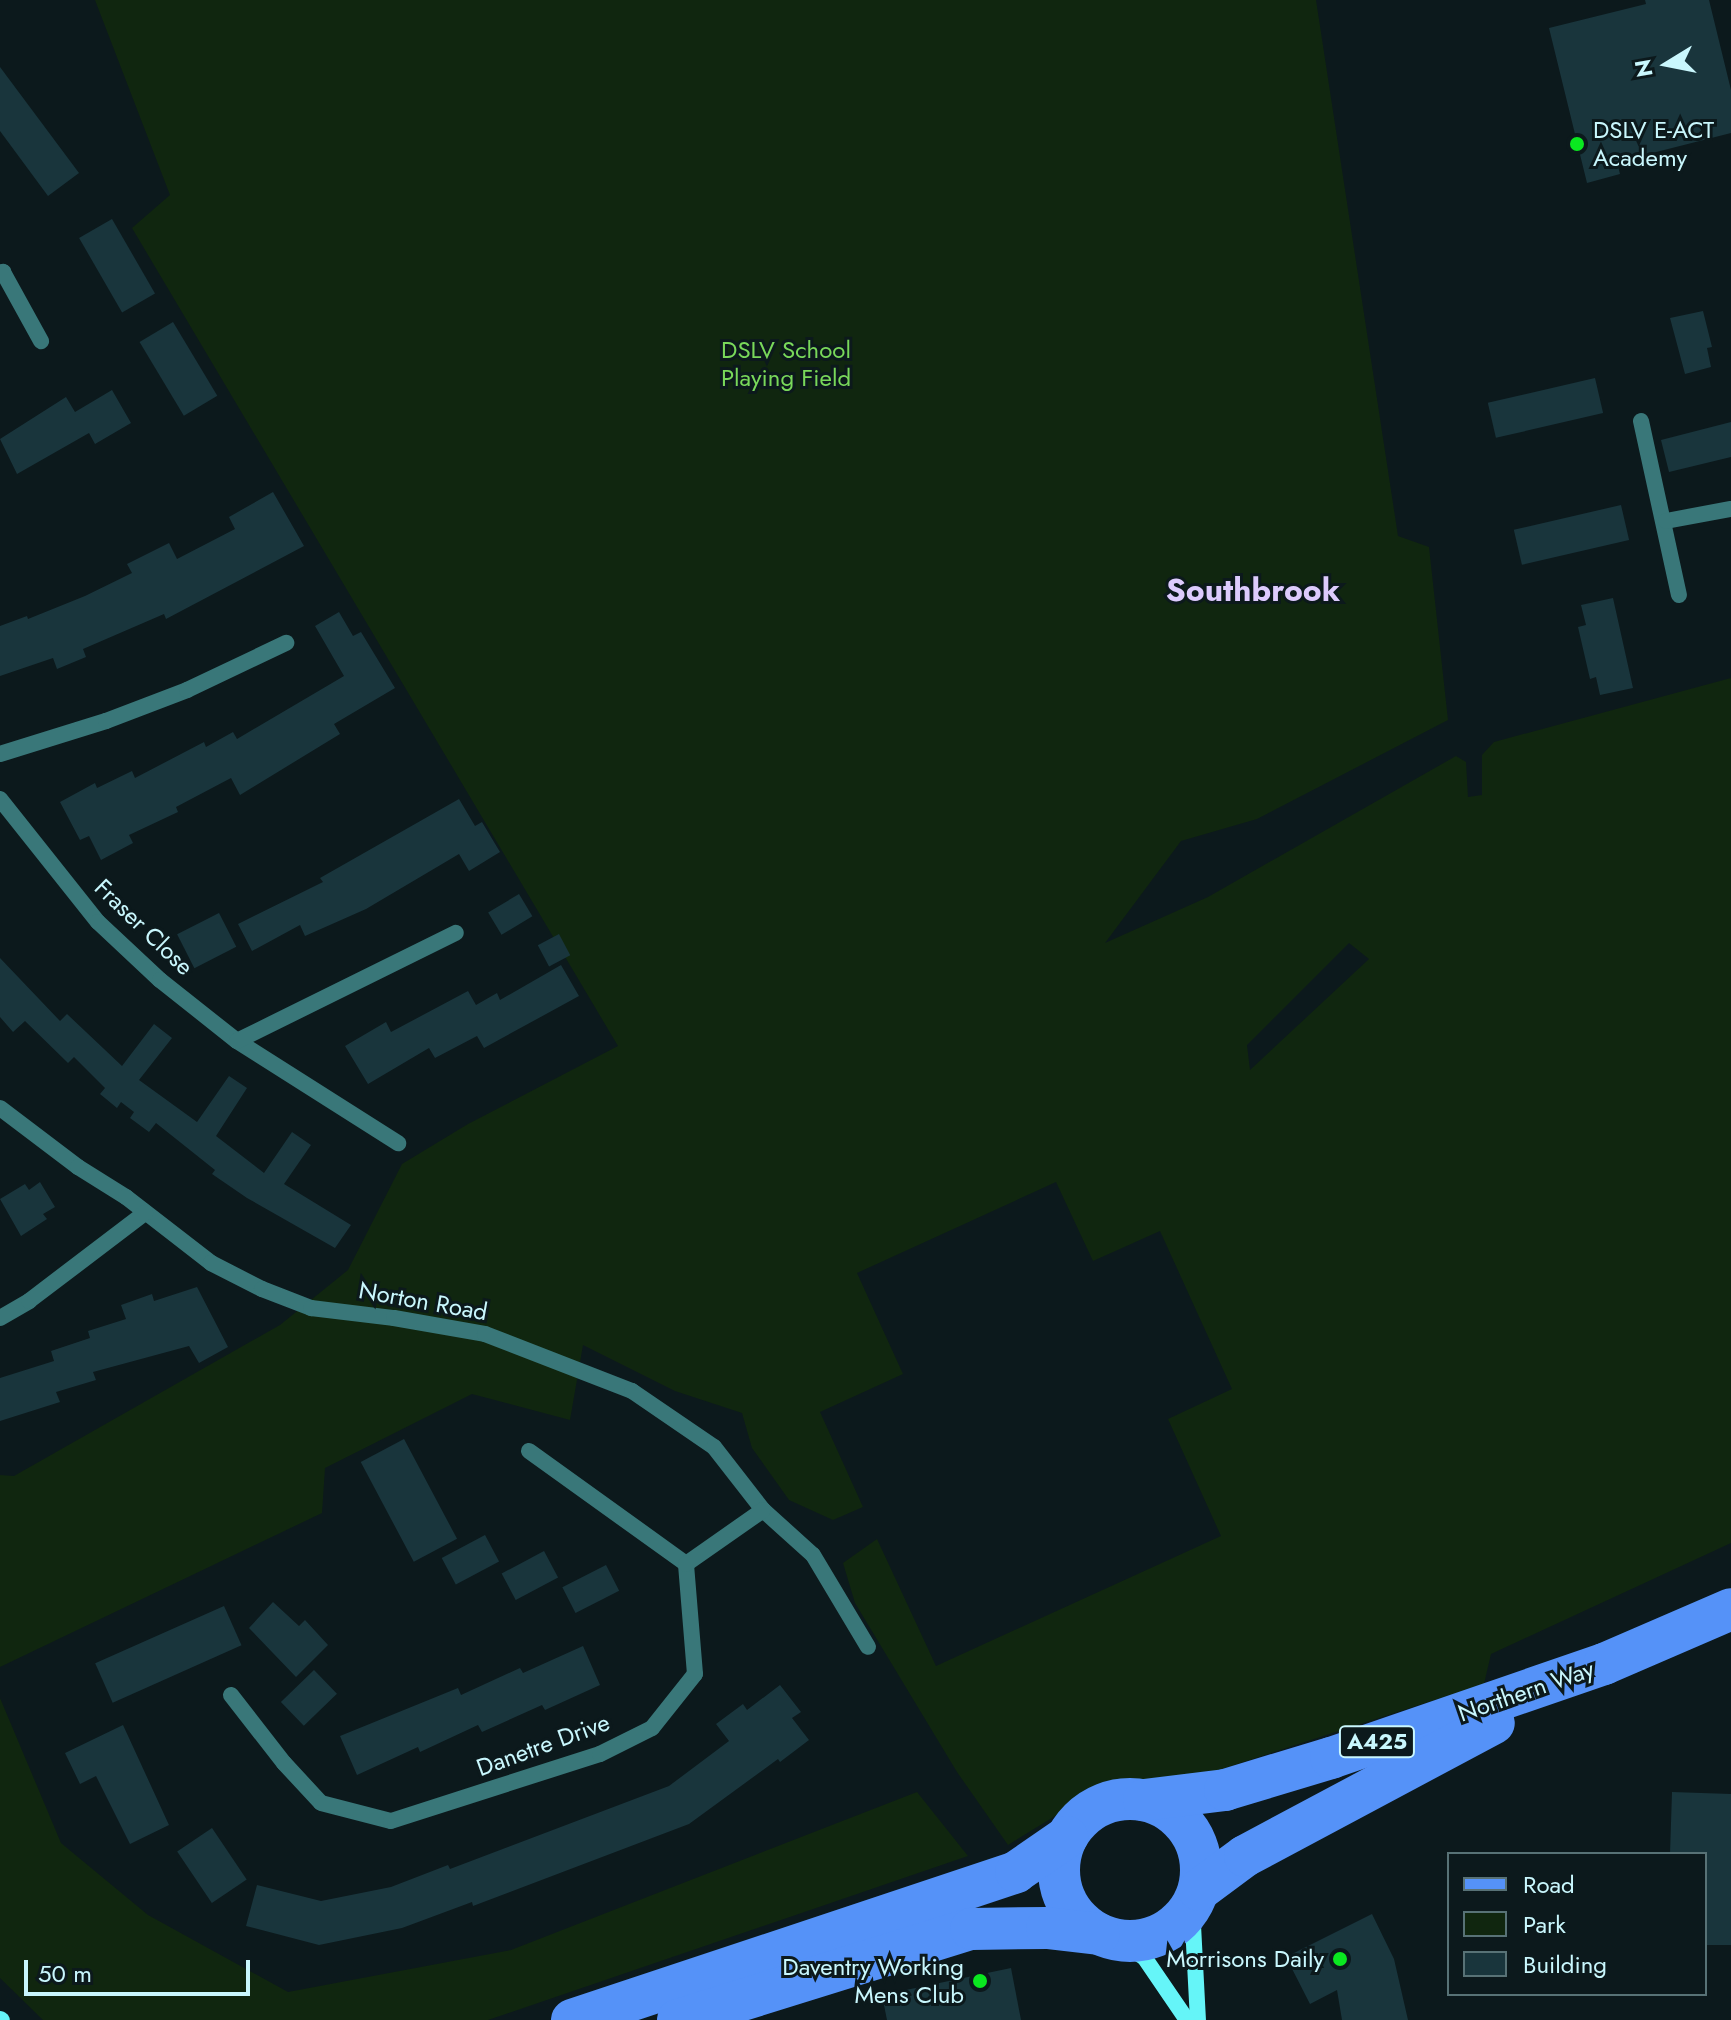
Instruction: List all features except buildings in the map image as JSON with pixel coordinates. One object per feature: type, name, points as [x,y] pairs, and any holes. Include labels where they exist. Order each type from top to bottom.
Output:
[{"type":"main road","name":"A425","points":[[1604,1664],[1731,1609]]},
{"type":"main road","name":"Northern Way","points":[[1144,1800],[1225,1790],[1331,1758],[1604,1664]]},
{"type":"main road","name":"Northern Way","points":[[1196,1898],[1245,1856],[1604,1664]]},
{"type":"main road","points":[[572,2020],[1016,1872],[1067,1837],[1088,1813],[1104,1804],[1144,1800],[1164,1807],[1182,1821],[1196,1843],[1201,1867],[1196,1898],[1198,2020]]},
{"type":"main road","points":[[1067,1837],[1060,1860],[1061,1884],[1068,1905],[1082,1923],[1144,1957],[1187,2020]]},
{"type":"main road","points":[[678,2020],[971,1929],[1047,1928],[1109,1938],[1156,1937],[1178,1923],[1196,1898]]},
{"type":"street","points":[[0,274],[3,272],[41,341]]},
{"type":"street","points":[[1641,421],[1666,521],[1679,595]]},
{"type":"street","points":[[1666,521],[1731,509]]},
{"type":"street","points":[[0,754],[106,721],[187,690],[286,643]]},
{"type":"street","name":"Fraser Close","points":[[0,799],[98,922],[160,980],[237,1041],[398,1143]]},
{"type":"street","points":[[237,1041],[456,933]]},
{"type":"street","name":"Norton Road","points":[[0,1108],[211,1263],[311,1308],[485,1334],[632,1391],[714,1447],[763,1510],[813,1555],[868,1647]]},
{"type":"street","points":[[0,1318],[29,1301],[145,1213]]},
{"type":"street","points":[[529,1451],[686,1564],[763,1510]]},
{"type":"street","name":"Danetre Drive","points":[[231,1695],[284,1763],[321,1803],[391,1821],[600,1754],[652,1728],[695,1674],[686,1564]]},
{"type":"green space","name":"DSLV School Playing Field","points":[[95,0],[1316,0],[1398,536],[1429,547],[1448,720],[1257,819],[1181,841],[1105,943],[1208,897],[1456,756],[1466,762],[1468,797],[1482,795],[1482,755],[1494,742],[1731,678],[1731,1543],[1491,1654],[1484,1684],[1200,1776],[1158,1779],[1091,1794],[1008,1845],[957,1772],[855,1603],[843,1563],[877,1539],[936,1666],[1221,1536],[1168,1419],[1232,1389],[1160,1231],[1093,1261],[1056,1182],[857,1273],[903,1374],[820,1412],[863,1507],[833,1520],[789,1500],[752,1448],[742,1413],[675,1391],[583,1345],[570,1420],[472,1394],[325,1468],[322,1513],[0,1667],[0,1475],[14,1476],[280,1325],[348,1270],[402,1164],[468,1124],[618,1046],[132,228],[170,195]],"holes":[[[1349,943],[1369,959],[1250,1070],[1247,1045]]]},
{"type":"green space","points":[[0,1698],[61,1843],[148,1915],[288,1992],[511,1950],[917,1792],[968,1856],[488,2020],[43,2020],[0,1978]]},
{"type":"place","name":"DSLV E-ACT Academy","points":[[1577,144]]},
{"type":"place","name":"Morrisons Daily","points":[[1340,1959]]},
{"type":"place","name":"Daventry Working Mens Club","points":[[980,1981]]},
{"type":"district","name":"Southbrook","points":[[1253,590]]}]
